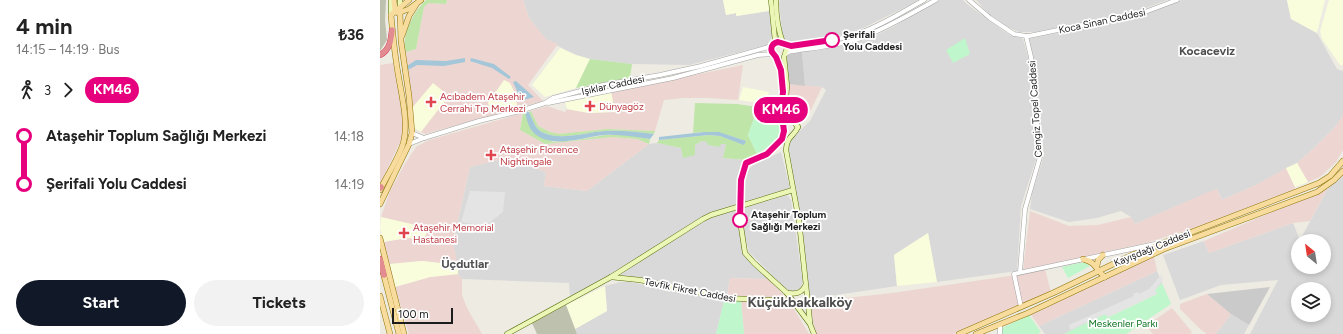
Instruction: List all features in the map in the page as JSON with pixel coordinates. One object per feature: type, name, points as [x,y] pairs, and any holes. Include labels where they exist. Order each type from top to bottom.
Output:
[{"type":"highway","points":[[380,55],[386,51],[390,43],[392,30]]},
{"type":"highway","points":[[380,259],[384,275]]},
{"type":"main road","points":[[391,0],[396,13]]},
{"type":"main road","points":[[381,202],[409,144],[412,133],[409,96],[394,0]]},
{"type":"main road","points":[[400,0],[400,7]]},
{"type":"main road","points":[[380,189],[403,144],[404,138],[405,126],[403,104],[394,52],[392,30],[396,13],[400,7],[409,0]]},
{"type":"main road","points":[[771,0],[774,34],[771,50],[781,70],[783,92],[781,108],[784,131],[782,139],[767,154],[746,163],[741,180],[739,207],[740,220],[746,253],[754,263],[787,293],[810,324],[814,334]]},
{"type":"main road","points":[[776,0],[776,10],[781,37],[787,48],[785,54],[787,86],[785,108],[798,127]]},
{"type":"main road","points":[[396,13],[409,9],[419,1]]},
{"type":"main road","points":[[401,41],[409,16],[419,1]]},
{"type":"main road","name":"Işıklar Caddesi","points":[[773,45],[778,42],[784,43]]},
{"type":"main road","name":"Işıklar Caddesi","points":[[774,55],[780,57],[785,54]]},
{"type":"main road","points":[[784,128],[790,131],[798,127]]},
{"type":"main road","points":[[798,127],[786,143],[786,150],[798,221],[810,324]]},
{"type":"main road","points":[[775,146],[779,146],[786,150]]},
{"type":"main road","name":"Kayışdağı Caddesi","points":[[959,334],[1021,307],[1098,268],[1159,243],[1186,235],[1319,183],[1330,176],[1343,161]]},
{"type":"main road","name":"Kayışdağı Caddesi","points":[[976,334],[1000,325],[1164,249],[1317,192],[1334,180],[1343,171]]},
{"type":"main road","points":[[508,334],[611,277],[703,219],[711,215],[793,190]]},
{"type":"main road","points":[[380,238],[404,334]]},
{"type":"main road","points":[[1098,268],[1096,264],[1103,255]]},
{"type":"main road","points":[[1083,259],[1091,261],[1105,277]]},
{"type":"main road","points":[[380,264],[399,334]]},
{"type":"main road","name":"Tevfik Fikret Caddesi","points":[[611,277],[660,284],[724,298],[795,303],[804,305],[807,302]]},
{"type":"main road","points":[[787,293],[798,294],[805,286]]},
{"type":"main road","points":[[380,296],[390,334]]},
{"type":"street","points":[[784,43],[791,46],[801,45],[858,34],[888,20],[924,0]]},
{"type":"street","points":[[785,54],[788,52],[861,38],[936,0]]},
{"type":"street","points":[[969,0],[990,18],[1014,34],[1026,36]]},
{"type":"street","name":"Koca Sinan Caddesi","points":[[1026,36],[1145,12],[1177,0]]},
{"type":"street","name":"Cengiz Topel Caddesi","points":[[1020,272],[1025,209],[1040,157],[1031,57],[1026,36]]},
{"type":"street","name":"Işıklar Caddesi","points":[[409,144],[424,138],[545,103],[553,98],[603,85],[702,66],[773,45]]},
{"type":"street","name":"Işıklar Caddesi","points":[[545,103],[553,103],[683,75],[758,55],[774,55]]},
{"type":"street","points":[[682,70],[683,75]]},
{"type":"street","points":[[412,133],[424,138]]},
{"type":"street","points":[[1021,307],[1014,274],[1159,243]]},
{"type":"street","points":[[1000,325],[1000,334]]},
{"type":"shaded area","points":[[380,0],[386,0],[385,20],[387,40],[380,51]]},
{"type":"shaded area","points":[[447,0],[523,0],[529,18],[546,39],[558,44],[528,85],[543,101],[425,134],[414,128],[406,52],[416,49],[424,7],[429,3],[446,4]]},
{"type":"shaded area","points":[[523,0],[723,0],[726,15],[736,13],[737,16],[769,11],[773,36],[767,45],[689,65],[632,64],[590,59],[576,55],[546,40],[529,18]]},
{"type":"shaded area","points":[[723,0],[769,0],[769,11],[736,16],[736,13],[726,15]]},
{"type":"shaded area","points":[[780,0],[920,0],[859,30],[843,35],[790,43],[783,39],[779,4]]},
{"type":"shaded area","points":[[940,0],[963,0],[1008,34],[1023,39],[1028,57],[1037,156],[1021,206],[1017,271],[937,282],[928,233],[894,255],[897,286],[809,299],[788,148],[789,141],[810,121],[826,90],[822,87],[805,86],[802,52],[866,40],[893,27],[920,10]]},
{"type":"shaded area","points":[[976,0],[1167,0],[1138,11],[1035,32],[1019,32],[1007,27],[989,14]]},
{"type":"shaded area","points":[[1182,0],[1287,0],[1291,19],[1317,33],[1337,69],[1343,71],[1343,115],[1336,126],[1297,163],[1258,184],[1222,200],[1217,189],[1135,224],[1131,217],[1121,211],[1097,218],[1069,222],[1030,209],[1032,194],[1044,155],[1035,63],[1028,39],[1133,18]]},
{"type":"shaded area","points":[[1287,0],[1325,0],[1317,33],[1291,19]]},
{"type":"shaded area","points":[[1329,0],[1343,0],[1343,65],[1340,65],[1322,39],[1320,31]]},
{"type":"shaded area","points":[[560,48],[590,59],[576,88],[545,97],[532,85]]},
{"type":"shaded area","points":[[802,52],[805,86],[789,84],[786,55]]},
{"type":"shaded area","points":[[393,63],[404,124],[401,140],[380,184],[380,65]]},
{"type":"shaded area","points":[[743,65],[738,100],[683,98],[664,100],[655,131],[607,129],[559,134],[550,132],[538,126],[531,111],[547,106],[565,112],[567,109],[589,113],[615,112],[611,92]]},
{"type":"shaded area","points":[[504,80],[510,83],[515,93],[517,105],[491,112],[488,103]]},
{"type":"shaded area","name":"Acıbadem Ataşehir Cerrahi Tıp Merkezi","points":[[433,83],[449,96],[421,132],[414,128],[412,108]]},
{"type":"shaded area","points":[[789,84],[822,87],[807,118],[799,124],[787,108]]},
{"type":"shaded area","points":[[743,87],[769,92],[766,104],[739,100]]},
{"type":"shaded area","name":"Dünyagöz","points":[[611,92],[615,112],[589,113],[567,109],[565,102]]},
{"type":"shaded area","points":[[523,113],[520,130],[545,144],[612,137],[637,139],[649,144],[587,191],[544,186],[546,172],[507,158],[470,167],[453,242],[458,265],[422,261],[390,264],[383,242],[407,238],[424,239],[381,217],[390,191],[416,147],[429,140]]},
{"type":"shaded area","points":[[1343,115],[1343,150],[1336,162],[1320,177],[1308,182],[1297,163],[1336,126]]},
{"type":"shaded area","points":[[702,141],[726,144],[723,158],[747,160],[743,165],[738,179],[738,205],[702,217],[600,282],[570,296],[569,283],[462,279],[458,274],[453,243],[470,167],[507,158],[546,172],[544,186],[587,191],[649,144],[657,143],[681,148],[695,145]]},
{"type":"shaded area","points":[[781,152],[790,188],[744,202],[743,184],[747,171],[753,165]]},
{"type":"shaded area","points":[[1297,163],[1308,182],[1295,187],[1286,168]]},
{"type":"shaded area","points":[[1286,168],[1295,189],[1198,227],[1146,243],[1023,270],[1030,211],[1069,226],[1098,225],[1131,217],[1135,224],[1217,189],[1222,200],[1258,184]]},
{"type":"shaded area","points":[[1343,176],[1343,334],[1250,334],[1278,280],[1221,285],[1180,300],[1163,255],[1204,241],[1209,253],[1293,223],[1298,234],[1291,234],[1291,274],[1331,274],[1331,234],[1303,234],[1328,188]]},
{"type":"shaded area","points":[[1328,188],[1310,221],[1293,223],[1209,253],[1204,241]]},
{"type":"shaded area","points":[[470,191],[505,192],[503,212],[485,226],[461,222]]},
{"type":"shaded area","points":[[787,195],[791,200],[803,283],[800,288],[789,292],[749,252],[744,232],[741,209]]},
{"type":"shaded area","points":[[737,210],[743,252],[768,279],[730,278],[727,296],[620,275],[711,217]]},
{"type":"shaded area","name":"Ataşehir Memorial Hastanesi","points":[[381,217],[429,228],[424,239],[407,238],[383,242],[380,228]]},
{"type":"shaded area","points":[[928,233],[937,282],[897,286],[894,255]]},
{"type":"shaded area","points":[[1154,256],[1157,271],[1039,326],[1031,315]]},
{"type":"shaded area","points":[[422,261],[458,265],[458,274],[430,277],[395,287],[390,264]]},
{"type":"shaded area","points":[[1045,269],[1051,292],[953,334],[817,334],[815,331],[809,302],[892,293],[1016,275]]},
{"type":"shaded area","points":[[1157,271],[1162,283],[1155,290],[1064,334],[1045,334],[1039,326]]},
{"type":"shaded area","points":[[458,274],[462,279],[462,295],[467,308],[482,334],[409,334],[395,287],[430,277]]},
{"type":"shaded area","points":[[1161,275],[1163,280],[1155,290],[1157,294],[1108,317],[1105,314],[1070,330],[1069,325],[1134,296],[1133,294],[1138,292],[1139,294],[1149,289]]},
{"type":"shaded area","points":[[730,278],[768,279],[787,298],[727,296]]},
{"type":"shaded area","points":[[621,282],[630,282],[724,301],[716,334],[577,334],[575,329],[607,311],[605,286]]},
{"type":"shaded area","points":[[605,286],[607,311],[575,329],[566,305]]},
{"type":"shaded area","points":[[1270,287],[1249,325],[1231,314],[1207,294]]},
{"type":"shaded area","points":[[1207,294],[1231,314],[1216,334],[1207,334],[1180,309],[1180,304]]},
{"type":"shaded area","points":[[741,301],[791,304],[809,334],[744,334]]},
{"type":"shaded area","points":[[566,305],[577,334],[537,334],[532,323]]},
{"type":"shaded area","points":[[1172,308],[1192,332],[1190,334],[1153,334],[1146,326]]},
{"type":"shaded area","points":[[1231,314],[1249,325],[1244,334],[1216,334]]},
{"type":"green space","points":[[426,0],[447,0],[446,4],[429,3],[424,7],[416,49],[406,52],[405,42],[408,28],[415,13]]},
{"type":"green space","points":[[965,38],[970,54],[953,63],[946,50]]},
{"type":"green space","points":[[590,59],[632,64],[630,78],[576,88]]},
{"type":"green space","points":[[695,103],[737,104],[758,107],[748,135],[757,154],[747,160],[723,158],[726,144],[721,144],[719,147],[708,145],[707,142],[702,141],[695,145],[695,155],[683,158],[681,148],[657,143],[659,140],[709,135],[720,136],[744,144],[745,141],[720,133],[693,133]]},
{"type":"green space","points":[[758,107],[777,109],[780,132],[771,145],[757,154],[748,135]]},
{"type":"green space","points":[[531,111],[538,126],[550,132],[559,134],[607,129],[655,131],[654,134],[630,131],[611,131],[566,136],[551,135],[538,130],[529,112]]},
{"type":"green space","points":[[525,112],[532,131],[553,142],[577,140],[605,135],[629,135],[650,139],[649,144],[637,139],[612,137],[545,144],[520,130],[523,113]]},
{"type":"green space","points":[[1086,263],[1090,266],[1068,278],[1062,267]]},
{"type":"green space","name":"Meskenler Parkı","points":[[1162,283],[1171,304],[1126,334],[1064,334],[1105,314],[1109,317],[1157,294],[1155,290]]},
{"type":"green space","points":[[724,301],[741,301],[744,334],[716,334]]},
{"type":"green space","points":[[1029,315],[1041,332],[1038,334],[1002,334],[1002,328]]},
{"type":"water","points":[[465,58],[465,62],[444,66],[417,65],[408,70],[407,66],[416,60],[446,61]]},
{"type":"water","points":[[471,58],[494,64],[511,77],[509,79],[492,68],[470,61]]},
{"type":"water","points":[[516,81],[534,97],[520,101],[513,82]]},
{"type":"water","points":[[525,112],[529,112],[538,130],[551,135],[566,136],[611,131],[630,131],[654,134],[650,139],[604,135],[567,141],[548,140],[533,132],[528,123]]},
{"type":"water","points":[[704,132],[719,132],[746,141],[744,145],[720,136],[709,135],[659,140],[659,137]]},
{"type":"bus line","name":"KM46","points":[[740,220],[739,207],[741,180],[746,163],[767,154],[782,139],[784,131],[781,108],[783,92],[781,70],[776,57],[772,52],[772,46],[776,42],[781,42],[791,46],[832,40]]},
{"type":"place","name":"Şerifali Yolu Caddesi","points":[[832,40]]},
{"type":"place","name":"Acıbadem Ataşehir Cerrahi Tıp Merkezi","points":[[431,102]]},
{"type":"place","name":"Dünyagöz","points":[[590,106]]},
{"type":"place","name":"Ataşehir Florence Nightingale","points":[[491,155]]},
{"type":"place","name":"Ataşehir Toplum Sağlığı Merkezi","points":[[740,220]]},
{"type":"place","name":"Ataşehir Memorial Hastanesi","points":[[404,233]]},
{"type":"district","name":"Kocaceviz","points":[[1207,51]]},
{"type":"district","name":"Üçdutlar","points":[[465,264]]},
{"type":"district","name":"Küçükbakkalköy","points":[[800,302]]}]
